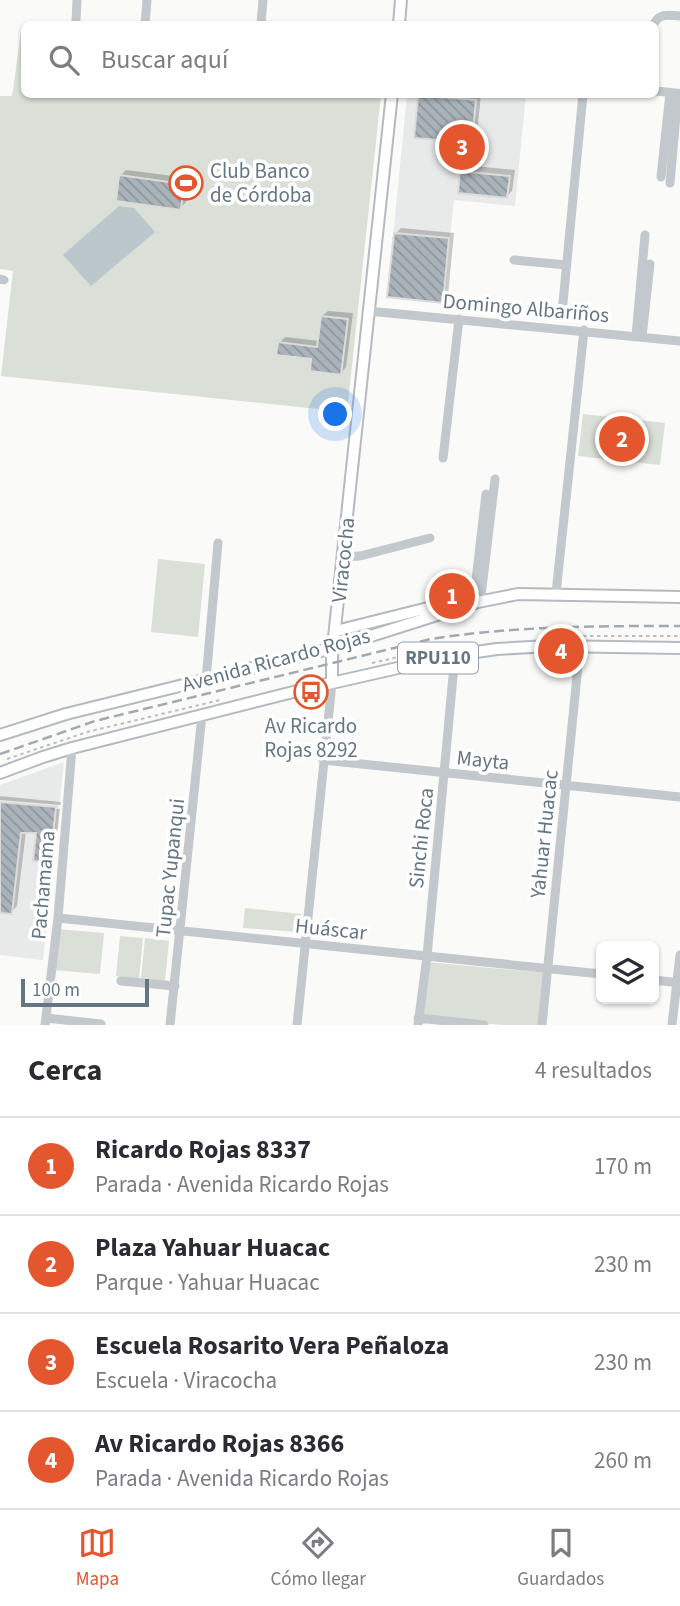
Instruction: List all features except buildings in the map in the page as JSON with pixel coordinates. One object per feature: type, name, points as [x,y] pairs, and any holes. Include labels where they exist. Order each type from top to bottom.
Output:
[{"type":"main road","points":[[399,21],[401,0]]},
{"type":"main road","name":"Viracocha","points":[[332,683],[333,648],[392,98]]},
{"type":"main road","points":[[335,631],[477,596],[518,594]]},
{"type":"main road","name":"Avenida Ricardo Rojas","points":[[0,736],[66,714],[333,648],[459,606],[518,594],[680,597]]},
{"type":"main road","name":"Avenida Ricardo Rojas","points":[[0,774],[72,748],[455,655],[513,647],[680,648]]},
{"type":"street","points":[[75,21],[77,0]]},
{"type":"street","points":[[145,21],[147,0]]},
{"type":"street","points":[[261,21],[263,0]]},
{"type":"street","points":[[655,21],[662,16],[680,16]]},
{"type":"street","points":[[665,180],[676,93]]},
{"type":"street","points":[[562,313],[583,98]]},
{"type":"street","points":[[639,337],[645,235]]},
{"type":"street","points":[[514,260],[566,265]]},
{"type":"street","points":[[639,337],[650,264]]},
{"type":"street","name":"Domingo Albariños","points":[[368,311],[680,341]]},
{"type":"street","points":[[443,458],[459,319]]},
{"type":"street","points":[[556,593],[584,330]]},
{"type":"street","points":[[477,596],[495,479]]},
{"type":"street","points":[[477,596],[486,494]]},
{"type":"street","points":[[343,557],[360,556],[430,538]]},
{"type":"street","points":[[206,680],[218,543]]},
{"type":"street","name":"Yahuar Huacac","points":[[542,1025],[580,646]]},
{"type":"street","name":"Sinchi Roca","points":[[418,1022],[427,956],[455,655]]},
{"type":"street","name":"Viracocha","points":[[297,1025],[332,683]]},
{"type":"street","name":"Tupac Yupanqui","points":[[170,1025],[202,715]]},
{"type":"street","name":"Pachamama","points":[[46,1022],[58,918],[72,748]]},
{"type":"street","name":"Mayta","points":[[323,760],[680,797]]},
{"type":"street","name":"Huáscar","points":[[58,918],[596,974]]},
{"type":"street","points":[[673,1025],[680,955]]},
{"type":"street","points":[[659,980],[678,982]]},
{"type":"street","points":[[121,981],[175,986]]},
{"type":"street","points":[[46,1022],[101,1024]]},
{"type":"street","points":[[418,1022],[484,1025]]},
{"type":"path","points":[[652,636],[680,636]]},
{"type":"shaded area","name":"Club Banco de Córdoba","points":[[21,32],[21,98],[381,98],[347,412],[1,376],[13,271],[0,269],[0,96],[12,96]]},
{"type":"shaded area","points":[[407,98],[526,98],[515,206],[454,200],[443,303],[387,297]]},
{"type":"shaded area","points":[[119,206],[134,208],[155,232],[91,286],[63,255]]},
{"type":"shaded area","points":[[583,414],[665,423],[660,465],[578,456]]},
{"type":"shaded area","points":[[158,559],[205,564],[198,637],[151,632]]},
{"type":"shaded area","points":[[64,762],[43,960],[0,955],[0,785]]},
{"type":"shaded area","points":[[245,908],[301,914],[299,932],[243,928]]},
{"type":"shaded area","points":[[57,929],[104,933],[100,974],[53,970]]},
{"type":"shaded area","points":[[120,936],[143,938],[139,979],[116,976]]},
{"type":"shaded area","points":[[145,938],[169,941],[165,981],[141,979]]},
{"type":"shaded area","points":[[426,962],[547,973],[542,1025],[503,1025],[422,1018]]},
{"type":"railway","points":[[0,754],[95,721],[431,639],[525,629],[680,626]]},
{"type":"place","name":"Escuela Rosarito Vera Peñaloza","points":[[462,147]]},
{"type":"place","name":"Club Banco de Córdoba","points":[[186,183]]},
{"type":"place","name":"Plaza Yahuar Huacac","points":[[622,439]]},
{"type":"place","name":"Ricardo Rojas 8337","points":[[452,596]]},
{"type":"place","name":"Av Ricardo Rojas 8366","points":[[561,651]]},
{"type":"place","name":"Av Ricardo Rojas 8292","points":[[311,692]]}]
